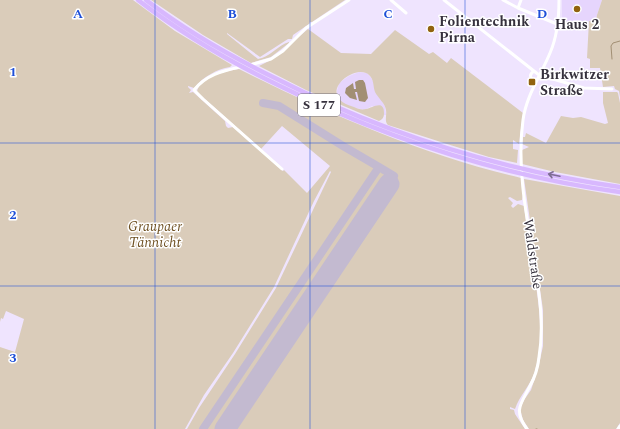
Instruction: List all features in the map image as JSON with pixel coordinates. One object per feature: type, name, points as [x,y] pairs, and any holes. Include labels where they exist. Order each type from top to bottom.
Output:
[{"type":"highway","name":"S 177","points":[[138,0],[177,29],[254,73],[303,98],[351,119],[443,152],[516,170],[620,187]]},
{"type":"highway","name":"S 177","points":[[146,0],[181,25],[223,50],[305,93],[403,134],[516,170]]},
{"type":"highway","name":"S 177","points":[[528,172],[580,186],[620,192]]},
{"type":"street","points":[[282,169],[194,90],[215,74],[271,59],[288,47],[306,28],[349,0]]},
{"type":"street","points":[[391,0],[406,13]]},
{"type":"street","points":[[444,0],[539,75],[584,88],[612,89]]},
{"type":"street","points":[[503,0],[518,8],[558,24]]},
{"type":"street","points":[[518,8],[521,0]]},
{"type":"street","points":[[539,75],[551,52],[558,24],[559,0]]},
{"type":"street","points":[[534,71],[530,77],[536,81]]},
{"type":"street","name":"Waldstraße","points":[[527,429],[521,420],[519,410],[520,403],[531,385],[536,371],[541,347],[541,321],[539,290],[521,168],[520,145],[524,113],[539,75]]},
{"type":"shaded area","points":[[562,0],[602,0],[596,21],[562,23]]},
{"type":"shaded area","points":[[359,72],[367,73],[372,79],[385,107],[386,115],[384,115],[384,111],[372,106],[364,110],[348,106],[341,102],[338,98],[337,91],[339,83],[349,76]]},
{"type":"shaded area","points":[[363,80],[365,83],[368,98],[365,102],[359,101],[357,92],[355,92],[357,100],[350,98],[345,93],[346,88],[353,83],[354,89],[356,89],[355,82]]},
{"type":"green space","name":"Graupaer Tännicht","points":[[0,0],[133,0],[175,31],[232,65],[210,74],[194,88],[188,86],[191,90],[189,93],[193,92],[225,121],[228,128],[233,127],[283,171],[284,170],[307,193],[330,166],[282,126],[261,149],[197,92],[203,82],[227,71],[239,69],[307,102],[377,132],[448,158],[521,178],[523,195],[522,200],[517,201],[510,197],[508,198],[513,203],[511,206],[513,208],[518,204],[524,206],[538,297],[540,326],[540,341],[535,371],[515,409],[510,407],[510,409],[514,410],[525,429],[187,429],[276,288],[331,172],[330,171],[314,201],[274,287],[233,353],[204,395],[185,429],[0,429],[0,347],[15,352],[24,319],[6,311],[0,322]]},
{"type":"green space","points":[[151,0],[345,0],[310,22],[293,35],[292,39],[288,39],[260,57],[227,33],[258,59],[266,56],[289,42],[271,57],[251,63],[203,35]]},
{"type":"green space","points":[[602,0],[620,0],[620,97],[619,91],[615,89],[614,86],[603,87],[600,68],[590,68],[590,59],[587,58],[589,21],[596,21]]},
{"type":"green space","points":[[308,29],[341,53],[371,54],[395,30],[429,54],[433,52],[447,63],[451,58],[523,113],[519,144],[513,140],[513,149],[518,150],[517,163],[489,157],[388,125],[385,107],[375,92],[372,78],[363,72],[355,73],[341,82],[337,89],[337,96],[342,102],[358,109],[364,109],[377,105],[382,106],[384,116],[379,121],[306,90],[259,66],[271,60]]},
{"type":"green space","points":[[603,92],[617,92],[620,103],[620,184],[555,172],[522,164],[522,150],[529,147],[522,144],[523,137],[525,137],[526,133],[546,143],[561,116],[573,118],[581,117],[605,124],[608,123],[603,103]]},
{"type":"green space","points":[[524,179],[620,196],[620,423],[616,429],[529,429],[523,420],[520,409],[531,390],[538,369],[543,346],[543,310]]},
{"type":"waterway","points":[[612,59],[611,46],[613,43],[620,41]]},
{"type":"taxiway","points":[[263,103],[279,106],[379,167]]},
{"type":"taxiway","points":[[203,429],[379,167],[394,176],[389,184]]},
{"type":"runway","points":[[225,429],[389,184]]},
{"type":"place","name":"Haus 2","points":[[577,9]]},
{"type":"place","name":"Folientechnik Pirna","points":[[431,29]]},
{"type":"place","name":"Birkwitzer Straße","points":[[532,82]]}]
